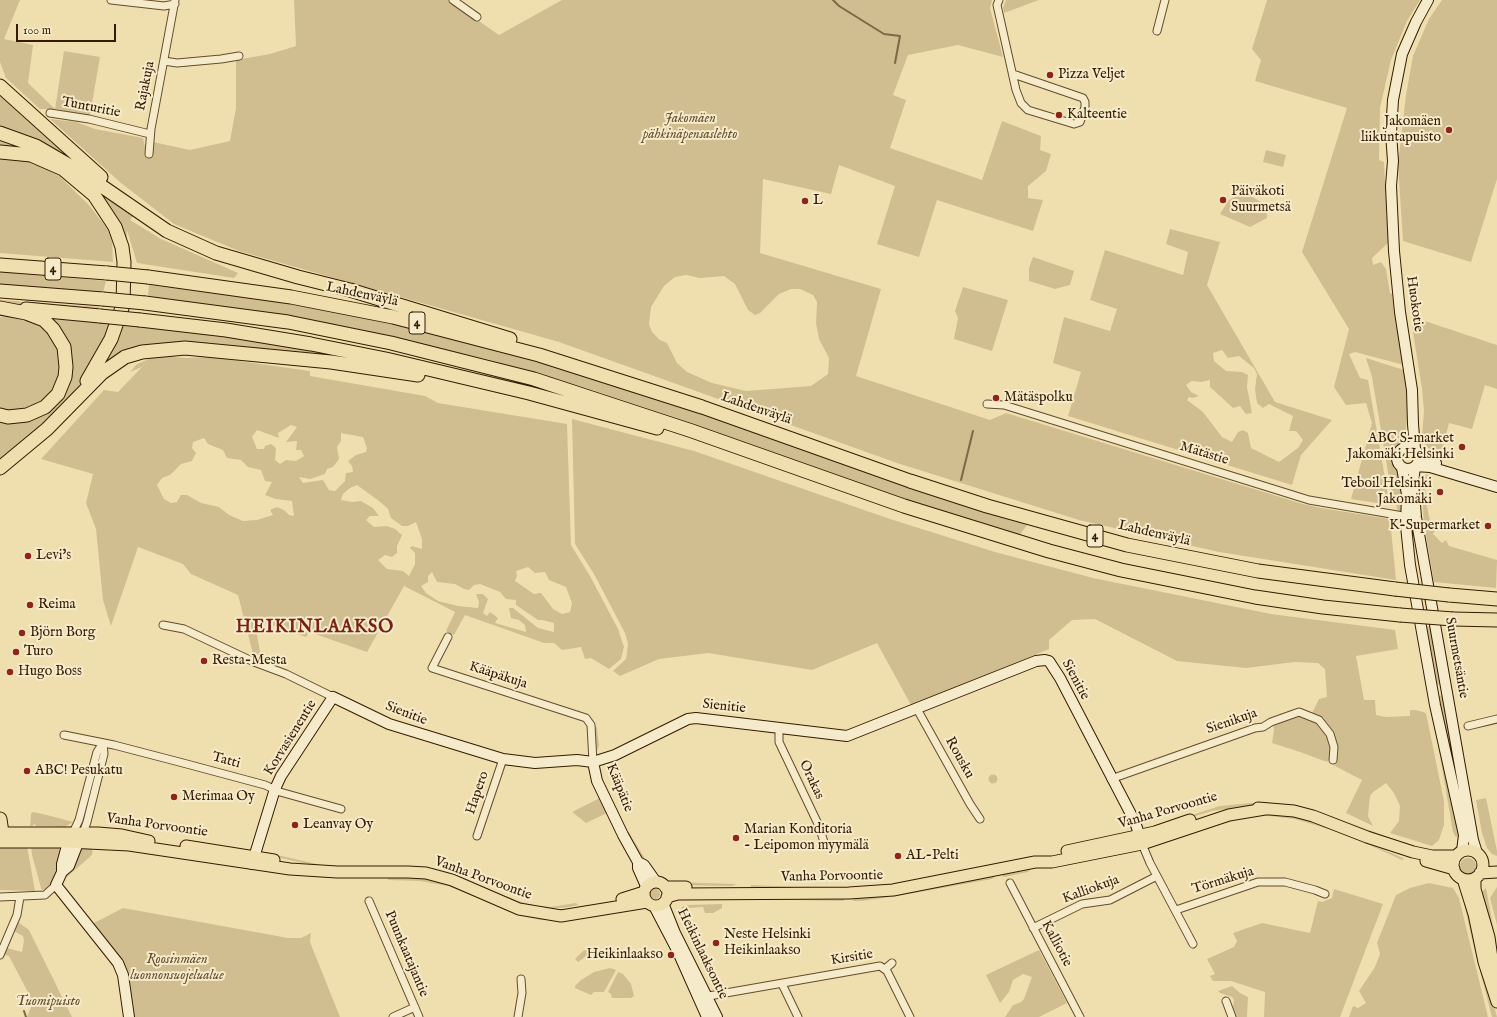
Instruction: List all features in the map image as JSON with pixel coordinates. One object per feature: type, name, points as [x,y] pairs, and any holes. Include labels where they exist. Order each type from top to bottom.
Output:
[{"type":"highway","points":[[0,86],[144,216]]},
{"type":"highway","points":[[0,132],[36,146],[57,157],[166,231],[216,253],[298,278],[350,290],[548,350],[607,375]]},
{"type":"highway","points":[[0,152],[31,155],[63,169],[79,180],[94,195],[108,214],[122,247],[124,262],[124,288],[118,320],[111,339],[98,363],[66,412]]},
{"type":"highway","name":"Lahdenväylä","points":[[0,265],[148,276],[291,297],[393,317],[539,355],[607,375],[910,481],[987,506],[1127,545],[1196,560],[1329,582],[1497,599]]},
{"type":"highway","name":"4","points":[[0,291],[145,303],[288,322],[391,343],[534,379],[731,445],[904,506],[1049,551],[1121,570],[1255,597],[1323,607],[1453,619],[1497,620]]},
{"type":"highway","points":[[0,308],[140,320],[226,330],[311,344],[386,359],[529,393],[689,436],[731,445]]},
{"type":"highway","points":[[0,308],[26,313],[44,320],[53,328],[59,338],[66,356],[66,366],[60,390],[45,407],[36,413],[23,416],[8,417],[0,415]]},
{"type":"highway","points":[[0,468],[66,412],[102,373],[125,357],[150,350],[185,348],[331,362],[529,393]]},
{"type":"highway","points":[[0,819],[1,836]]},
{"type":"main road","name":"Vanha Porvoontie","points":[[1,836],[76,838],[253,860],[307,870],[337,872],[408,872],[426,874],[452,880],[519,909],[561,916],[634,903],[655,894],[758,890],[772,893],[876,892],[1034,862],[1052,862],[1141,840],[1155,832],[1224,810],[1251,807],[1294,811],[1312,816],[1367,837],[1413,852],[1432,856],[1459,854]]},
{"type":"main road","name":"Vanha Porvoontie","points":[[1367,837],[1383,848],[1454,869]]},
{"type":"main road","points":[[1497,866],[1486,863],[1480,856],[1468,850],[1459,854],[1454,869],[1463,879],[1474,914],[1488,974],[1497,1001]]},
{"type":"main road","points":[[1480,856],[1483,865],[1478,875],[1475,889],[1489,937],[1496,980],[1497,1001]]},
{"type":"main road","points":[[1463,879],[1497,872]]},
{"type":"street","points":[[111,0],[164,6],[175,2]]},
{"type":"street","points":[[453,0],[477,17]]},
{"type":"street","points":[[999,0],[997,5],[1017,95],[1021,103],[1028,110],[1074,124],[1080,122],[1086,102],[1078,95],[1013,74]]},
{"type":"street","points":[[1156,31],[1165,0]]},
{"type":"street","name":"Huokotie","points":[[1417,452],[1413,424],[1412,390],[1397,286],[1391,186],[1387,158],[1395,87],[1402,54],[1416,22],[1428,0]]},
{"type":"street","name":"Rajakuja","points":[[149,154],[150,134],[175,2]]},
{"type":"street","points":[[164,61],[185,63],[239,56]]},
{"type":"street","name":"Tunturitie","points":[[50,113],[89,119],[150,134]]},
{"type":"street","name":"Mätästie","points":[[987,404],[1004,405],[1309,500],[1412,517]]},
{"type":"street","name":"Huokotie","points":[[1403,448],[1413,424]]},
{"type":"street","points":[[1497,481],[1429,461],[1409,447],[1403,448],[1396,456],[1398,463],[1402,468],[1408,469],[1415,466],[1430,467],[1497,488]]},
{"type":"street","points":[[1415,466],[1417,452]]},
{"type":"street","name":"Suurmetsäntie","points":[[1415,466],[1410,565],[1434,705],[1464,835],[1459,854]]},
{"type":"street","name":"Suurmetsäntie","points":[[1402,468],[1470,828],[1474,847],[1480,856]]},
{"type":"street","name":"Sienitie","points":[[163,625],[184,628],[254,662],[286,674],[389,724],[503,759],[535,763],[577,760],[593,762],[615,755],[688,719],[703,718],[847,736],[1036,661],[1049,661],[1135,822],[1141,840]]},
{"type":"street","name":"Kääpäkuja","points":[[448,637],[432,668],[583,717],[589,721]]},
{"type":"street","name":"Korvasienentie","points":[[253,860],[275,790],[281,776],[333,697]]},
{"type":"street","name":"Rousku","points":[[917,708],[970,804],[980,818]]},
{"type":"street","name":"Sienikuja","points":[[1111,779],[1255,728],[1263,727],[1271,722],[1299,712],[1319,720],[1330,734],[1334,747],[1333,760]]},
{"type":"street","points":[[1468,726],[1497,719]]},
{"type":"street","name":"Kääpätie","points":[[589,721],[592,737],[593,762],[597,780],[623,835],[638,862],[644,865],[655,894]]},
{"type":"street","name":"Orakas","points":[[779,728],[779,742],[819,826],[824,842]]},
{"type":"street","name":"Tatti","points":[[64,735],[103,743],[266,785],[275,790],[341,809]]},
{"type":"street","points":[[76,838],[79,820],[97,752],[103,743]]},
{"type":"street","points":[[0,897],[20,898],[45,895],[56,884],[62,872],[62,864],[76,838],[104,754],[103,743]]},
{"type":"street","name":"Hapero","points":[[477,836],[503,759]]},
{"type":"street","points":[[1141,840],[1157,876],[1193,944]]},
{"type":"street","name":"Kalliokuja","points":[[1033,928],[1082,904],[1110,900],[1157,876]]},
{"type":"street","name":"Törmäkuja","points":[[1176,910],[1258,882],[1285,882],[1325,894]]},
{"type":"street","name":"Kalliotie","points":[[1010,883],[1080,1017]]},
{"type":"street","points":[[56,884],[118,963],[123,974],[130,1017]]},
{"type":"street","name":"Heikinlaaksontie","points":[[655,894],[676,933],[703,997],[707,1017]]},
{"type":"street","points":[[0,953],[17,915],[20,898]]},
{"type":"street","name":"Puunkaatajantie","points":[[370,901],[419,1017]]},
{"type":"street","points":[[885,968],[892,963]]},
{"type":"street","name":"Kirsitie","points":[[703,997],[878,966],[885,968],[910,1017]]},
{"type":"street","points":[[518,1017],[522,993],[521,979]]},
{"type":"street","points":[[782,984],[798,1017]]},
{"type":"street","name":"Heikinlaaksontie","points":[[703,997],[717,1017]]},
{"type":"street","points":[[1226,1000],[1232,1017]]},
{"type":"street","points":[[393,1017],[415,1007]]},
{"type":"green space","points":[[0,0],[20,0],[4,39],[33,45],[28,83],[55,109],[40,109],[6,78],[0,62]]},
{"type":"green space","name":"Jakomäen pähkinäpensaslehto","points":[[294,0],[449,0],[499,35],[562,0],[992,0],[990,8],[1003,57],[958,45],[908,55],[893,95],[906,100],[890,148],[982,180],[1002,121],[1041,136],[1040,150],[1051,154],[1046,171],[1028,186],[1028,198],[1043,200],[1033,231],[937,200],[919,257],[877,244],[895,186],[839,165],[831,194],[763,179],[760,253],[881,289],[856,376],[990,420],[1006,413],[1303,504],[1390,519],[1396,580],[1219,552],[1079,520],[897,463],[559,342],[239,251],[174,224],[121,183],[50,119],[76,122],[95,129],[143,138],[146,151],[153,150],[153,142],[190,150],[230,141],[236,108],[236,60],[270,54],[296,46]],"holes":[[[686,275],[700,278],[724,276],[735,284],[748,310],[755,315],[760,313],[779,294],[791,289],[800,289],[813,295],[817,302],[816,323],[819,339],[829,358],[828,374],[811,386],[746,391],[712,383],[687,372],[677,363],[667,343],[660,340],[652,332],[649,324],[651,307],[664,286],[675,277]]]},
{"type":"green space","points":[[1006,0],[1039,0],[1004,13],[1003,8]]},
{"type":"green space","points":[[1267,0],[1420,0],[1407,21],[1391,60],[1380,108],[1379,160],[1384,162],[1388,243],[1372,258],[1373,265],[1381,262],[1386,269],[1390,293],[1392,294],[1404,365],[1355,352],[1349,354],[1360,378],[1368,380],[1389,501],[1383,504],[1351,499],[1372,423],[1366,403],[1346,405],[1334,387],[1349,329],[1302,252],[1347,108],[1255,81],[1261,60],[1252,49]]},
{"type":"green space","name":"Jakomäen liikuntapuisto","points":[[1442,0],[1497,0],[1497,179],[1471,262],[1403,241],[1398,164],[1406,95],[1413,56],[1429,19]]},
{"type":"green space","points":[[64,51],[100,57],[90,115],[55,109]]},
{"type":"green space","points":[[0,91],[82,165],[0,128]]},
{"type":"green space","points":[[0,136],[39,152],[134,215],[130,220],[161,239],[238,273],[234,278],[137,263],[127,230],[127,245],[98,192],[0,146]]},
{"type":"green space","points":[[1266,150],[1286,155],[1283,167],[1263,162]]},
{"type":"green space","points":[[0,159],[32,162],[59,176],[89,205],[108,230],[112,241],[113,262],[0,253]]},
{"type":"green space","points":[[1244,192],[1266,205],[1267,218],[1250,227],[1220,214],[1229,200]]},
{"type":"green space","points":[[1170,229],[1220,242],[1207,285],[1275,402],[1332,420],[1301,455],[1292,485],[1068,416],[1081,372],[1053,363],[1064,317],[1110,331],[1117,309],[1090,300],[1105,250],[1183,275],[1188,252],[1166,244]],"holes":[[[1222,350],[1228,358],[1239,356],[1254,368],[1257,374],[1255,389],[1257,403],[1263,408],[1269,404],[1293,416],[1289,431],[1296,431],[1303,440],[1298,448],[1279,462],[1251,448],[1248,433],[1243,430],[1238,432],[1232,442],[1222,437],[1203,412],[1187,400],[1189,397],[1193,398],[1199,396],[1191,392],[1186,385],[1192,381],[1201,382],[1210,380],[1210,387],[1233,408],[1240,406],[1246,414],[1252,413],[1247,387],[1248,375],[1242,372],[1226,371],[1214,361],[1213,353]]]},
{"type":"green space","points":[[1033,257],[1074,271],[1070,285],[1055,289],[1029,281],[1029,268]]},
{"type":"green space","points":[[0,272],[106,281],[103,292],[0,284]]},
{"type":"green space","points":[[149,285],[271,301],[339,313],[424,331],[506,352],[715,417],[878,477],[1027,525],[1019,536],[952,516],[686,421],[586,388],[487,359],[307,319],[148,296]]},
{"type":"green space","points":[[963,287],[1008,300],[992,351],[954,339],[958,318],[955,311]]},
{"type":"green space","points":[[0,300],[99,307],[98,311],[0,303]]},
{"type":"green space","points":[[49,316],[113,323],[98,357],[77,390],[48,421],[0,461],[0,419],[35,418],[71,364],[69,344]]},
{"type":"green space","points":[[0,317],[18,317],[40,324],[56,340],[62,366],[54,393],[33,409],[0,411]]},
{"type":"green space","points":[[1416,318],[1497,345],[1497,389],[1485,385],[1472,429],[1449,423],[1441,455],[1431,452],[1424,443],[1422,435],[1424,411],[1422,389],[1412,326]]},
{"type":"green space","points":[[124,324],[211,334],[305,349],[393,366],[182,345],[106,363]]},
{"type":"green space","points":[[154,357],[210,357],[310,371],[310,376],[425,396],[438,403],[567,424],[571,545],[590,576],[618,629],[624,647],[621,659],[609,669],[591,658],[585,659],[581,647],[562,650],[554,643],[544,643],[465,615],[454,635],[446,631],[455,612],[404,586],[367,652],[309,632],[306,637],[254,619],[261,657],[253,654],[238,595],[191,574],[183,564],[138,547],[111,626],[103,600],[96,529],[86,503],[93,474],[41,459],[104,390],[118,392],[142,367],[130,372],[137,364]],"holes":[[[291,425],[297,427],[286,442],[297,441],[296,450],[301,450],[304,456],[296,461],[286,460],[280,464],[275,460],[276,448],[271,444],[265,446],[264,449],[257,449],[252,437],[257,430],[279,438],[278,433]],[[341,433],[363,437],[367,448],[366,452],[356,455],[348,461],[352,466],[353,472],[346,473],[345,481],[335,491],[329,490],[323,480],[303,483],[299,477],[310,479],[325,474],[327,469],[333,467],[339,459],[337,447],[341,441]],[[204,438],[208,444],[223,450],[227,458],[241,460],[248,467],[261,470],[265,481],[272,482],[265,495],[276,499],[292,501],[294,516],[289,515],[284,510],[277,507],[270,510],[273,515],[257,520],[243,521],[229,515],[219,507],[201,503],[187,495],[181,495],[177,502],[171,503],[164,499],[157,485],[162,478],[170,475],[181,464],[192,461],[196,453],[192,448],[193,442]],[[357,485],[379,501],[388,509],[391,518],[402,526],[408,526],[416,522],[422,539],[422,549],[412,546],[410,548],[415,553],[415,564],[409,576],[403,571],[387,569],[378,560],[385,555],[392,557],[397,553],[397,546],[402,535],[395,529],[387,526],[374,527],[366,520],[370,516],[379,516],[373,508],[361,501],[352,502],[341,500],[343,494],[350,488]],[[528,567],[535,573],[545,572],[549,580],[566,587],[572,603],[570,612],[562,614],[553,609],[541,593],[534,594],[515,581],[517,576],[516,571]],[[432,572],[437,582],[455,584],[464,589],[469,590],[474,585],[480,584],[500,592],[506,599],[516,600],[516,605],[538,620],[554,623],[554,632],[538,628],[513,608],[509,608],[511,618],[519,620],[525,625],[526,632],[495,623],[498,618],[490,612],[487,616],[483,613],[488,599],[483,594],[476,594],[479,602],[478,608],[458,606],[438,601],[426,593],[421,586],[428,582],[428,576]]]},
{"type":"green space","points":[[1366,358],[1404,370],[1408,410],[1406,428],[1402,440],[1392,452],[1391,459],[1395,468],[1403,479],[1391,480],[1389,478],[1372,377]]},
{"type":"green space","points":[[572,419],[694,451],[890,519],[995,552],[1093,578],[1271,614],[1395,630],[1398,649],[1356,656],[1364,700],[1375,700],[1376,715],[1386,717],[1410,716],[1410,710],[1426,713],[1444,801],[1444,825],[1439,840],[1432,846],[1390,833],[1399,821],[1400,806],[1394,793],[1386,783],[1373,792],[1370,796],[1368,816],[1373,826],[1346,813],[1362,780],[1335,766],[1336,747],[1312,713],[1319,699],[1327,697],[1325,669],[1318,663],[1295,662],[1246,668],[1177,661],[1095,619],[1072,620],[1049,640],[1049,649],[911,705],[877,643],[812,670],[708,653],[659,659],[620,676],[613,671],[626,659],[628,644],[625,633],[594,574],[575,544]]},
{"type":"green space","points":[[1428,474],[1425,489],[1427,496],[1425,497],[1432,530],[1435,530],[1433,534],[1442,543],[1446,540],[1449,546],[1497,560],[1496,588],[1434,582],[1424,524],[1422,491],[1423,477]]},
{"type":"green space","points":[[1395,485],[1404,487],[1402,510],[1400,511],[1398,511],[1391,490],[1392,486]]},
{"type":"green space","points":[[1423,626],[1433,627],[1443,684],[1436,685]]},
{"type":"green space","points":[[1445,695],[1467,837],[1438,696]]},
{"type":"green space","points":[[1432,710],[1460,838],[1455,836],[1453,832]]},
{"type":"green space","points":[[1294,716],[1306,717],[1318,721],[1329,735],[1332,747],[1331,758],[1327,762],[1272,743],[1274,730],[1273,724]]},
{"type":"green space","points":[[597,727],[599,746],[597,751],[594,728]]},
{"type":"green space","points":[[993,774],[998,779],[993,784],[988,779]]},
{"type":"green space","points":[[600,798],[607,813],[586,823],[572,812]]},
{"type":"green space","points":[[1486,798],[1497,856],[1492,854],[1487,848],[1482,833],[1476,800]]},
{"type":"green space","points":[[1262,802],[1291,805],[1317,811],[1396,841],[1255,805],[1212,811],[1157,828],[1160,825],[1220,806]]},
{"type":"green space","points":[[33,812],[73,822],[65,827],[36,826],[35,824],[30,827],[31,814]]},
{"type":"green space","points":[[1265,814],[1288,815],[1311,821],[1342,833],[1295,819],[1260,815],[1240,818],[1163,843],[1161,841],[1228,818]]},
{"type":"green space","points":[[628,831],[649,865],[648,868],[627,832]]},
{"type":"green space","points":[[1348,835],[1403,858],[1404,859],[1402,860]]},
{"type":"green space","points":[[31,845],[58,846],[60,850],[59,861],[50,888],[42,890],[41,888],[32,855]]},
{"type":"green space","points":[[27,846],[35,891],[0,890],[0,848]]},
{"type":"green space","points":[[83,846],[93,847],[92,855],[67,877],[66,876],[78,850]]},
{"type":"green space","points":[[273,854],[321,865],[343,867],[316,866],[272,856]]},
{"type":"green space","points":[[1465,858],[1471,858],[1476,863],[1474,872],[1471,874],[1465,874],[1460,869],[1460,863]]},
{"type":"green space","points":[[378,866],[379,868],[346,867]]},
{"type":"green space","points":[[1030,870],[1028,872],[1004,877],[1002,875]]},
{"type":"green space","points":[[408,876],[432,879],[559,920],[541,920],[522,916],[448,886],[420,881],[388,880],[388,877]]},
{"type":"green space","points":[[996,876],[992,879],[897,896],[862,901],[854,901],[852,899],[907,892]]},
{"type":"green space","points":[[683,882],[737,884],[732,886],[681,885]]},
{"type":"green space","points":[[1429,883],[1453,888],[1459,898],[1488,1017],[1349,1017],[1353,1006],[1358,1008],[1366,1003],[1359,991],[1375,967],[1380,954],[1377,943],[1396,895],[1410,888]]},
{"type":"green space","points":[[751,885],[819,888],[768,889],[751,887]]},
{"type":"green space","points":[[483,887],[518,901],[536,906],[551,907],[576,903],[578,905],[549,909],[527,907],[483,889]]},
{"type":"green space","points":[[1497,887],[1497,925],[1490,898]]},
{"type":"green space","points":[[1486,888],[1495,936],[1495,938],[1479,894]]},
{"type":"green space","points":[[653,889],[657,889],[659,890],[659,898],[653,899],[650,896],[650,892]]},
{"type":"green space","points":[[1334,889],[1383,904],[1340,1017],[1264,1017],[1265,992],[1231,981],[1213,981],[1210,976],[1215,974],[1207,959],[1234,947],[1237,941],[1233,933],[1262,923],[1310,933],[1318,901],[1322,902],[1332,898]]},
{"type":"green space","points":[[1464,896],[1497,1017],[1492,1017],[1472,940],[1463,899]]},
{"type":"green space","points":[[749,897],[846,899],[843,901],[747,899]]},
{"type":"green space","points":[[722,904],[722,908],[713,913],[705,913],[703,907],[689,908],[685,912],[684,918],[690,932],[687,933],[680,917],[682,907],[686,905]]},
{"type":"green space","name":"Roosinmäen luonnonsuojelualue","points":[[123,908],[288,938],[301,938],[311,933],[310,942],[340,1017],[134,1017],[126,970],[92,924]]},
{"type":"green space","name":"Tuomipuisto","points":[[18,922],[29,930],[72,1017],[27,1017],[33,1002],[9,956],[0,954],[3,947],[22,952],[24,941],[23,936],[14,931]]},
{"type":"green space","points":[[598,946],[599,951],[588,955],[578,962],[575,959],[583,951]]},
{"type":"green space","points":[[1039,950],[1067,1003],[1039,1017],[1005,1017],[1013,1005],[1024,999],[1032,977],[1023,974],[1013,980],[1009,992],[1000,1003],[986,975]]},
{"type":"green space","points":[[610,968],[616,970],[604,992],[594,992],[591,995],[575,988],[581,980],[594,972]]},
{"type":"green space","points":[[618,972],[623,974],[631,984],[634,996],[631,998],[612,998],[611,994],[608,992]]},
{"type":"green space","points":[[1232,986],[1240,993],[1248,997],[1247,1017],[1235,1017],[1232,1013],[1234,1000],[1232,997],[1218,991]]},
{"type":"waterway","points":[[833,0],[839,6],[884,34],[900,36],[895,63]]},
{"type":"waterway","points":[[961,480],[973,431]]},
{"type":"waterway","points":[[24,1011],[26,1017]]},
{"type":"place","name":"Pizza Veljet","points":[[1050,75]]},
{"type":"place","name":"Kalteentie","points":[[1059,115]]},
{"type":"place","name":"Jakomäen liikuntapuisto","points":[[1449,130]]},
{"type":"place","name":"Päiväkoti Suurmetsä","points":[[1223,200]]},
{"type":"place","name":"L","points":[[805,201]]},
{"type":"place","name":"Mätäspolku","points":[[996,398]]},
{"type":"place","name":"ABC S-market Jakomäki Helsinki","points":[[1462,447]]},
{"type":"place","name":"Teboil Helsinki Jakomäki","points":[[1440,492]]},
{"type":"place","name":"K-Supermarket","points":[[1488,526]]},
{"type":"place","name":"Levi's","points":[[28,556]]},
{"type":"place","name":"Reima","points":[[30,605]]},
{"type":"place","name":"Björn Borg","points":[[22,633]]},
{"type":"place","name":"Turo","points":[[16,652]]},
{"type":"place","name":"Resta-Mesta","points":[[204,661]]},
{"type":"place","name":"Hugo Boss","points":[[10,672]]},
{"type":"place","name":"ABC! Pesukatu","points":[[27,771]]},
{"type":"place","name":"Merimaa Oy","points":[[174,797]]},
{"type":"place","name":"Leanvay Oy","points":[[295,825]]},
{"type":"place","name":"Marian Konditoria - Leipomon myymälä","points":[[736,838]]},
{"type":"place","name":"AL-Pelti","points":[[898,856]]},
{"type":"place","name":"Neste Helsinki Heikinlaakso","points":[[716,943]]},
{"type":"place","name":"Heikinlaakso","points":[[671,955]]},
{"type":"district","name":"HEIKINLAAKSO","points":[[315,628]]}]
